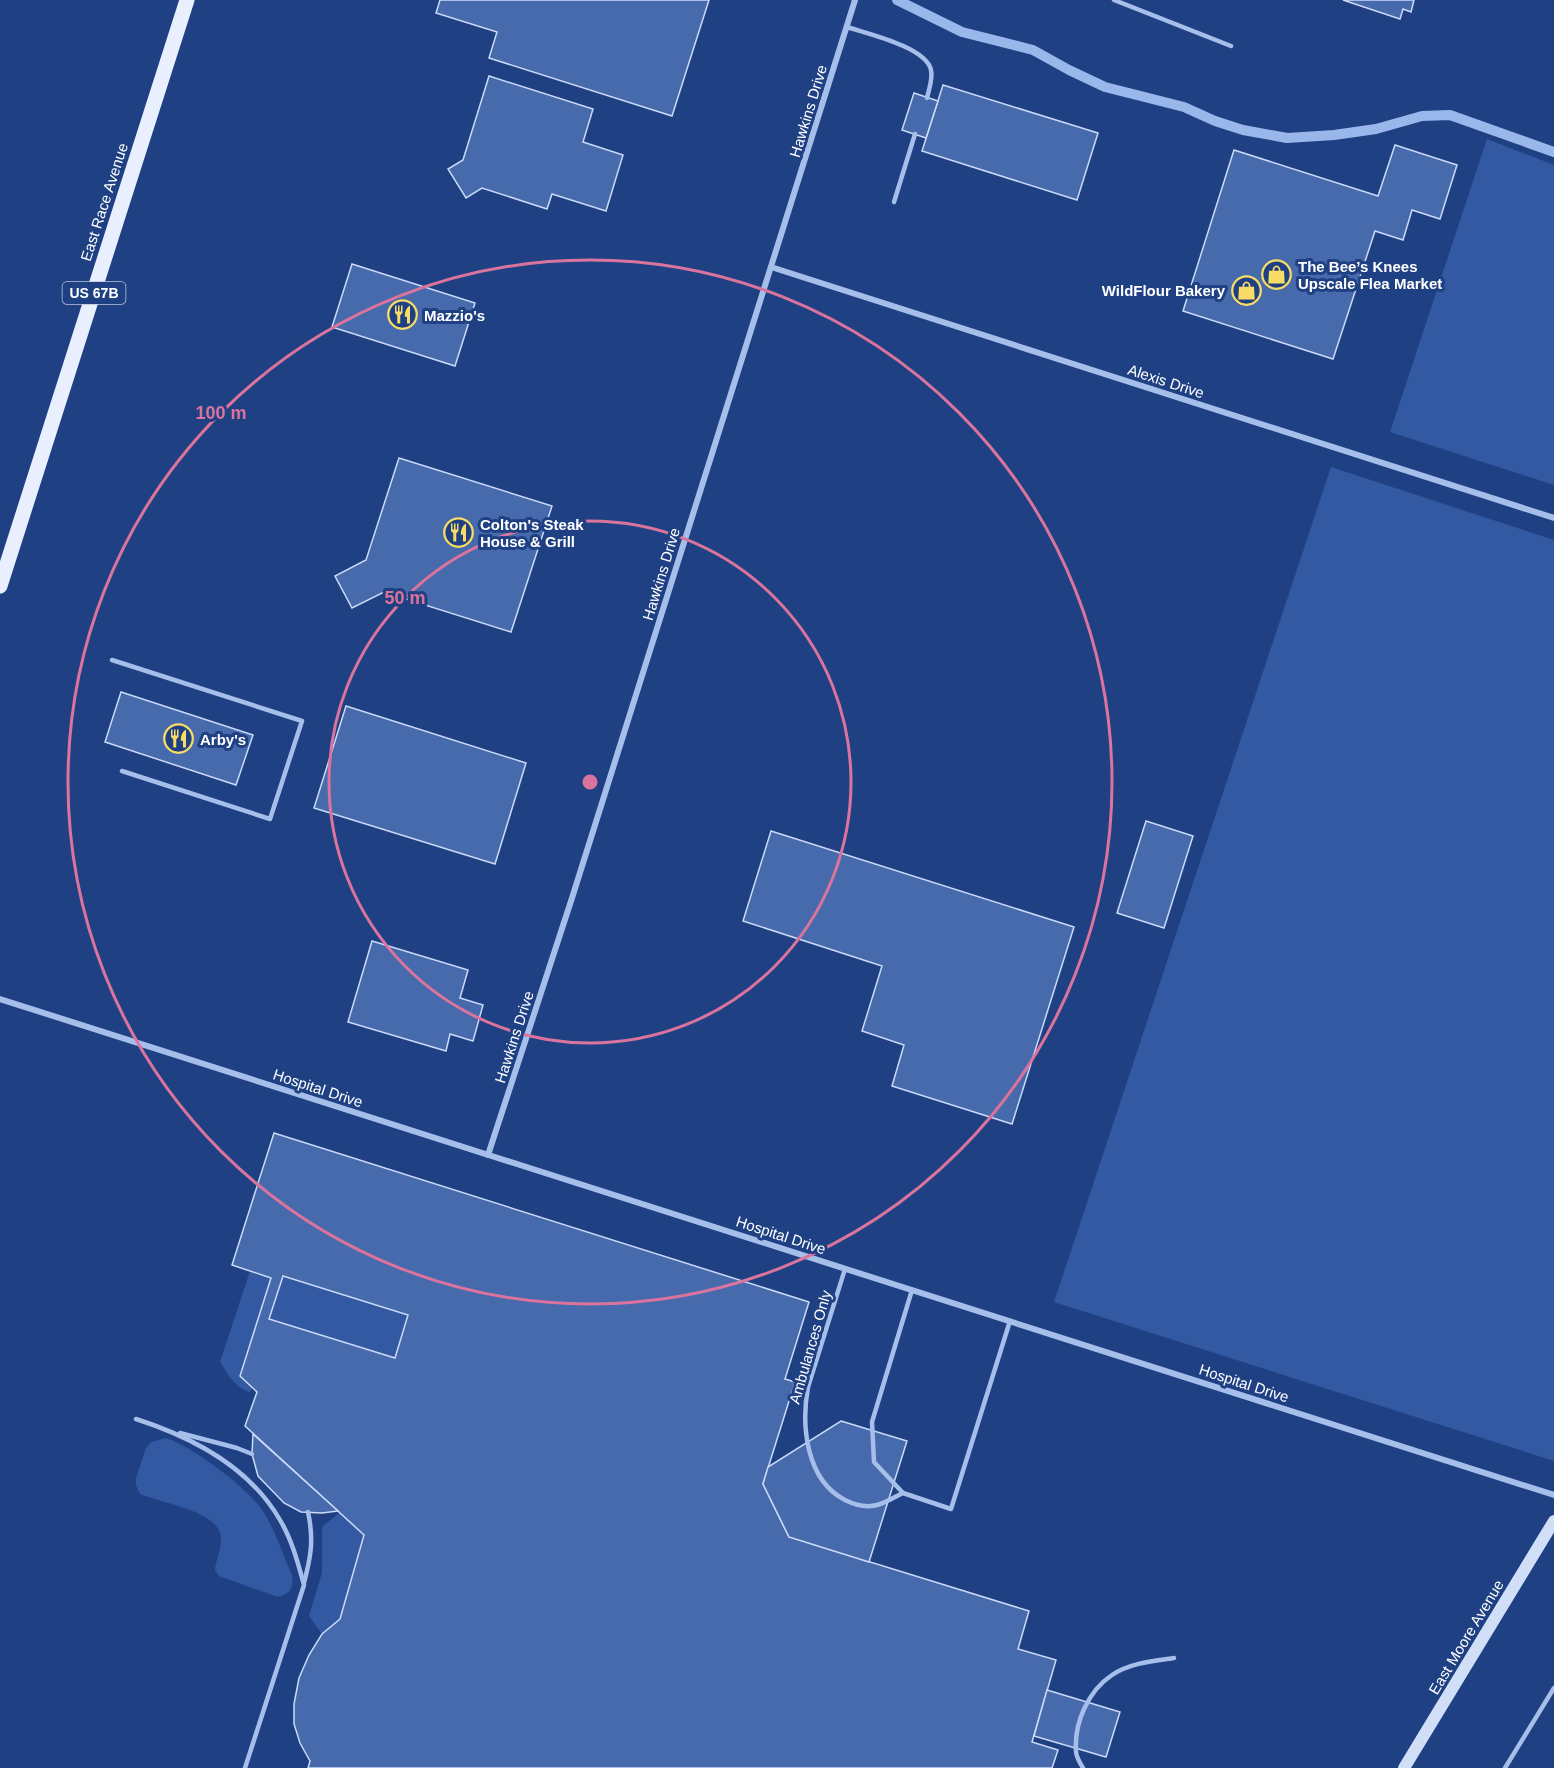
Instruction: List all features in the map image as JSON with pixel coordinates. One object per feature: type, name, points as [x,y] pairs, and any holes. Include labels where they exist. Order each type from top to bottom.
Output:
[{"type":"main road","name":"East Race Avenue","points":[[0,586],[187,0]]},
{"type":"street","name":"Hawkins Drive","points":[[488,1155],[855,0]]},
{"type":"street","name":"Alexis Drive","points":[[771,267],[1554,518]]},
{"type":"street","name":"Hospital Drive","points":[[0,999],[1554,1495]]},
{"type":"street","name":"East Moore Avenue","points":[[1404,1768],[1554,1521]]},
{"type":"lane","points":[[1114,0],[1231,46]]},
{"type":"lane","points":[[847,27],[913,50],[926,59],[931,70],[927,98]]},
{"type":"lane","points":[[894,202],[915,135]]},
{"type":"lane","points":[[112,660],[302,721],[270,819],[122,771]]},
{"type":"lane","name":"Ambulances Only","points":[[845,1269],[808,1387],[804,1418],[814,1466],[827,1487],[850,1503],[860,1506],[877,1505],[903,1493]]},
{"type":"lane","points":[[912,1290],[872,1422],[874,1462],[903,1493],[951,1509],[1010,1322]]},
{"type":"lane","points":[[136,1419],[252,1454]]},
{"type":"lane","points":[[172,1431],[219,1457],[255,1486],[280,1520],[298,1561],[304,1585]]},
{"type":"lane","points":[[245,1768],[312,1555],[308,1512]]},
{"type":"lane","points":[[1083,1768],[1076,1753],[1079,1723],[1092,1693],[1112,1675],[1135,1665],[1174,1658]]},
{"type":"lane","points":[[1504,1768],[1554,1688]]},
{"type":"shaded area","points":[[1487,139],[1554,165],[1554,485],[1390,432]]},
{"type":"shaded area","points":[[1331,467],[1554,540],[1554,1461],[1054,1302]]},
{"type":"shaded area","points":[[250,1271],[271,1278],[240,1375],[252,1388],[250,1392],[236,1384],[220,1362]]},
{"type":"shaded area","points":[[283,1276],[408,1315],[395,1358],[269,1319]]},
{"type":"shaded area","points":[[166,1438],[177,1442],[216,1467],[242,1488],[260,1507],[274,1531],[292,1575],[292,1586],[289,1592],[278,1597],[219,1576],[215,1570],[221,1541],[218,1528],[200,1514],[140,1494],[136,1478],[146,1448],[151,1442]]},
{"type":"shaded area","points":[[339,1513],[364,1535],[340,1619],[322,1634],[309,1616],[322,1573],[322,1527]]},
{"type":"building","points":[[440,0],[709,0],[672,116],[489,58],[497,32],[436,13]]},
{"type":"building","points":[[1343,0],[1414,0],[1411,12],[1403,9],[1400,19]]},
{"type":"building","points":[[489,76],[593,109],[583,142],[623,155],[606,211],[552,194],[547,209],[482,188],[466,198],[448,169],[463,160]]},
{"type":"building","points":[[943,85],[1098,133],[1077,200],[922,151]]},
{"type":"building","points":[[914,93],[938,101],[926,138],[902,130]]},
{"type":"building","name":"The Bee’s Knees Upscale Flea Market","points":[[1395,145],[1457,165],[1440,219],[1412,210],[1403,240],[1375,231],[1333,359],[1183,311],[1234,150],[1378,196]]},
{"type":"building","name":"Mazzio's","points":[[352,264],[475,303],[455,366],[332,327]]},
{"type":"building","name":"Colton's Steak House & Grill","points":[[399,458],[552,506],[511,632],[384,592],[352,608],[335,576],[366,560]]},
{"type":"building","name":"Arby's","points":[[121,692],[253,735],[236,785],[105,742]]},
{"type":"building","points":[[346,706],[526,763],[495,864],[314,808]]},
{"type":"building","points":[[1146,821],[1193,836],[1164,928],[1117,913]]},
{"type":"building","points":[[771,831],[1074,927],[1012,1124],[892,1086],[904,1045],[862,1031],[882,966],[743,921]]},
{"type":"building","points":[[372,941],[468,970],[460,998],[483,1005],[473,1041],[450,1034],[446,1051],[348,1022]]},
{"type":"building","points":[[274,1133],[809,1302],[785,1379],[795,1382],[763,1484],[789,1537],[1029,1611],[1018,1649],[1056,1660],[1032,1742],[1058,1750],[1052,1768],[308,1768],[310,1761],[300,1743],[294,1724],[294,1704],[299,1678],[322,1634],[340,1619],[364,1535],[245,1426],[257,1392],[240,1376],[271,1278],[232,1265]],"holes":[[[283,1276],[408,1315],[395,1358],[269,1319]]]},
{"type":"building","points":[[841,1421],[907,1441],[869,1562],[789,1537],[763,1484],[768,1467]]},
{"type":"building","points":[[253,1434],[338,1511],[301,1512],[284,1503],[258,1476],[252,1454]]},
{"type":"building","points":[[1047,1690],[1120,1712],[1106,1757],[1034,1736]]},
{"type":"waterway","points":[[897,0],[962,32],[1033,50],[1105,87],[1184,107],[1243,130],[1287,138],[1334,135],[1376,129],[1422,116],[1450,115],[1554,152]]},
{"type":"place","name":"The Bee’s Knees Upscale Flea Market","points":[[1277,275]]},
{"type":"place","name":"WildFlour Bakery","points":[[1246,290]]},
{"type":"place","name":"Mazzio's","points":[[403,315]]},
{"type":"place","name":"Colton's Steak House & Grill","points":[[459,533]]},
{"type":"place","name":"Arby's","points":[[179,739]]}]
